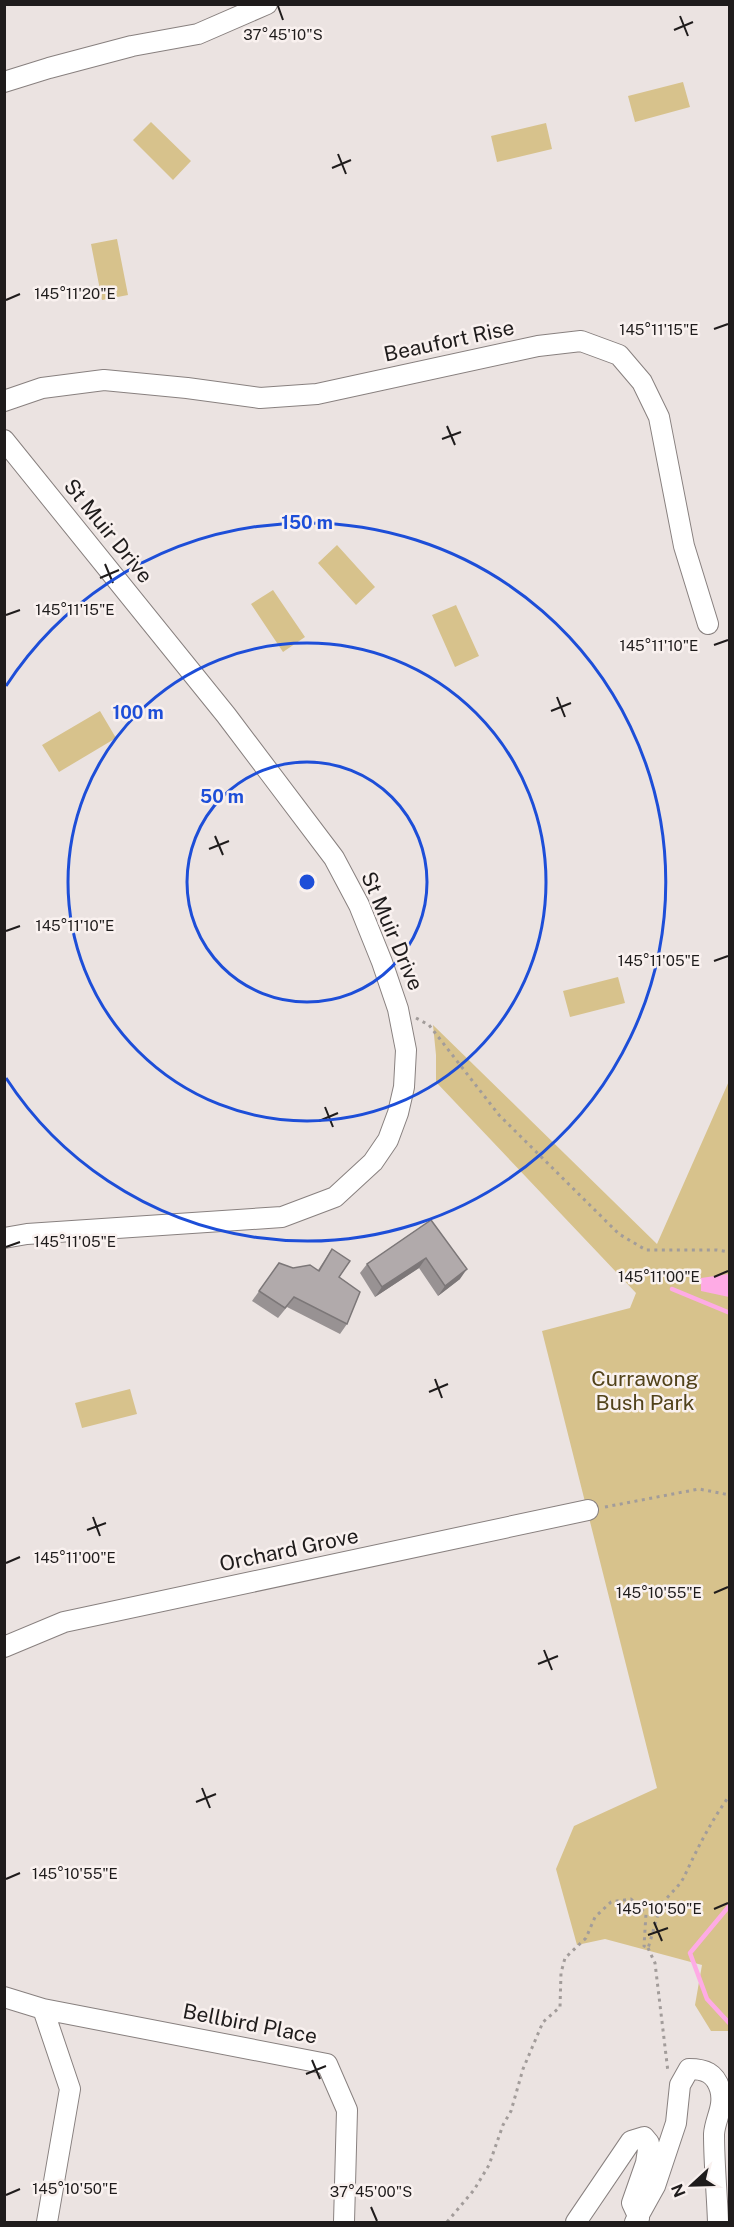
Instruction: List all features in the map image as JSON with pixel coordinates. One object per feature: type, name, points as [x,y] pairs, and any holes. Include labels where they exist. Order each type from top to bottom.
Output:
[{"type":"street","points":[[4,82],[132,46],[198,34],[267,4]]},
{"type":"street","name":"Beaufort Rise","points":[[4,401],[42,388],[104,380],[260,398],[317,394],[538,346],[581,341],[619,355],[642,382],[659,417],[684,546],[708,624]]},
{"type":"street","name":"St Muir Drive","points":[[4,440],[226,715],[334,858],[359,905],[399,1009],[406,1050],[404,1087],[388,1140],[373,1162],[335,1197],[282,1217],[27,1234],[4,1238]]},
{"type":"street","name":"Orchard Grove","points":[[4,1647],[64,1622],[588,1510]]},
{"type":"street","name":"Bellbird Place","points":[[4,1997],[43,2009],[327,2064],[347,2110],[344,2223]]},
{"type":"street","points":[[43,2009],[70,2089],[47,2223]]},
{"type":"street","points":[[638,2221],[655,2186],[676,2123],[680,2085],[689,2069],[702,2069],[712,2074],[720,2090],[722,2107],[714,2131],[718,2223]]},
{"type":"street","points":[[576,2223],[631,2141],[644,2137],[649,2143],[646,2163],[632,2203],[638,2221]]},
{"type":"path","points":[[399,1009],[429,1025],[499,1115],[620,1234],[646,1250],[729,1252]]},
{"type":"path","points":[[588,1510],[699,1489],[729,1494]]},
{"type":"path","points":[[648,1948],[663,1903],[683,1880],[690,1861],[698,1851],[714,1817],[729,1795]]},
{"type":"path","points":[[447,2223],[474,2190],[489,2165],[503,2125],[511,2111],[523,2069],[543,2022],[560,2007],[561,1973],[565,1958],[586,1938],[595,1917],[611,1902],[631,1899],[646,1914],[644,1946],[648,1948],[655,1963],[669,2084],[680,2085]]},
{"type":"green space","points":[[683,82],[690,107],[635,122],[628,96]]},
{"type":"green space","points":[[151,122],[191,161],[173,180],[133,140]]},
{"type":"green space","points":[[546,123],[552,149],[497,162],[491,136]]},
{"type":"green space","points":[[117,239],[128,295],[102,300],[91,244]]},
{"type":"green space","points":[[337,545],[375,587],[356,605],[318,563]]},
{"type":"green space","points":[[273,590],[305,637],[283,652],[251,604]]},
{"type":"green space","points":[[456,605],[479,656],[455,667],[432,615]]},
{"type":"green space","points":[[100,711],[116,738],[59,772],[42,745]]},
{"type":"green space","points":[[618,977],[625,1003],[570,1017],[563,991]]},
{"type":"green space","name":"Currawong Bush Park","points":[[433,1025],[657,1244],[729,1081],[729,2031],[711,2031],[695,2005],[702,1965],[605,1939],[577,1945],[556,1869],[574,1826],[657,1788],[542,1331],[630,1308],[636,1293],[436,1082]]},
{"type":"green space","points":[[130,1389],[137,1414],[82,1428],[75,1403]]},
{"type":"shaded area","points":[[729,1274],[729,1297],[701,1291],[701,1278]]},
{"type":"building","points":[[431,1220],[467,1269],[445,1286],[426,1258],[382,1287],[367,1264]]},
{"type":"building","points":[[332,1249],[350,1261],[339,1277],[360,1292],[347,1324],[294,1297],[285,1308],[259,1291],[279,1263],[293,1268],[310,1265],[319,1271]]},
{"type":"waterway","points":[[672,1289],[730,1313]]},
{"type":"waterway","points":[[730,1905],[690,1953],[707,1999],[730,2024]]}]
